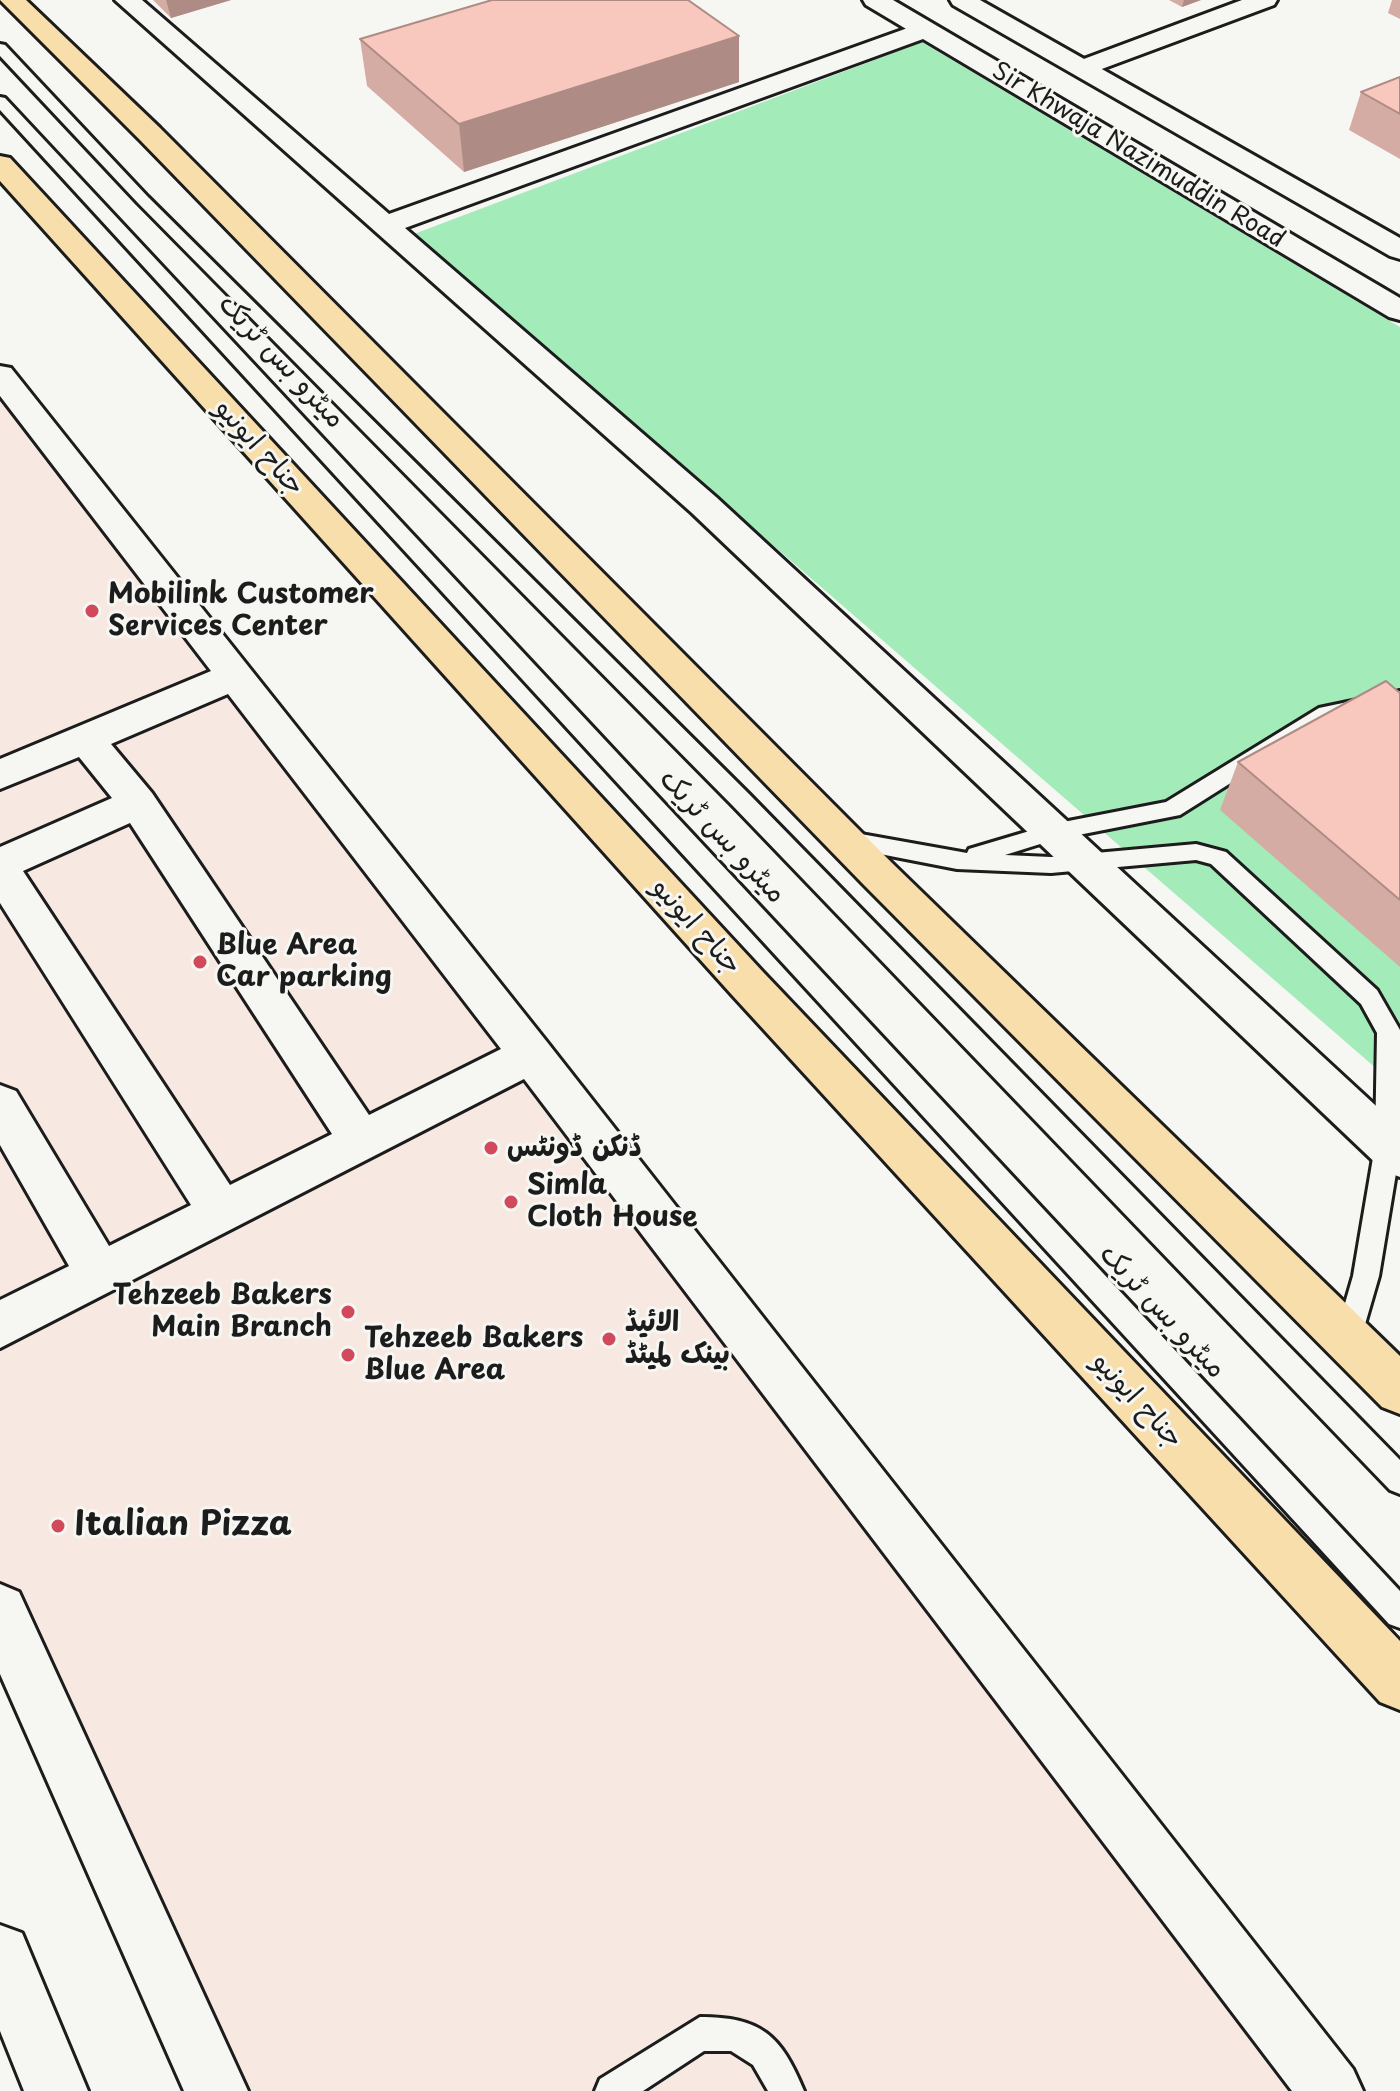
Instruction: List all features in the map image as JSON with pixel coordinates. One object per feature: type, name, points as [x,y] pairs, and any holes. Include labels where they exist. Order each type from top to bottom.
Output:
[{"type":"main road","points":[[12,0],[150,134],[843,839],[1400,1390]]},
{"type":"main road","name":"جناح ایونیو","points":[[0,164],[748,984],[1400,1682]]},
{"type":"street","points":[[127,0],[704,505],[1394,1152]]},
{"type":"street","name":"Sir Khwaja Nazimuddin Road","points":[[875,0],[1400,311]]},
{"type":"street","name":"Sir Khwaja Nazimuddin Road","points":[[962,0],[1400,250]]},
{"type":"street","points":[[1082,68],[1265,0]]},
{"type":"street","points":[[385,225],[925,30]]},
{"type":"street","points":[[0,375],[14,416],[235,676],[1331,2091]]},
{"type":"street","points":[[0,775],[235,676]]},
{"type":"street","points":[[86,740],[138,803],[361,1141]]},
{"type":"street","points":[[138,803],[0,866],[221,1212]]},
{"type":"street","points":[[0,1325],[531,1055]]},
{"type":"street","points":[[0,1104],[99,1274]]},
{"type":"street","points":[[0,1611],[216,2091]]},
{"type":"street","points":[[0,1955],[56,2091]]},
{"type":"lane","name":"میٹرو بس ٹریک","points":[[0,48],[143,200],[741,800],[1400,1480]]},
{"type":"lane","name":"میٹرو بس ٹریک","points":[[0,101],[1400,1613]]},
{"type":"lane","points":[[957,861],[1053,832],[1172,809],[1326,713],[1400,698]]},
{"type":"lane","points":[[843,839],[957,861],[1051,865],[1196,852],[1218,858],[1369,997],[1394,1034],[1394,1152],[1366,1276],[1348,1338]]},
{"type":"lane","points":[[612,2091],[700,2034],[735,2034],[765,2053],[787,2091]]},
{"type":"shaded area","points":[[0,375],[1327,2091],[216,2091],[0,1611]]},
{"type":"green space","points":[[922,42],[1400,327],[1400,1089],[414,234]]},
{"type":"building","points":[[492,0],[688,0],[739,36],[459,124],[360,39]]},
{"type":"building","points":[[1400,77],[1400,114],[1361,92]]},
{"type":"building","points":[[1386,681],[1400,693],[1400,900],[1238,762]]},
{"type":"place","name":"Mobilink Customer Services Center","points":[[92,611]]},
{"type":"place","name":"Blue Area Car parking","points":[[200,962]]},
{"type":"place","name":"ڈنکن ڈونٹس","points":[[491,1148]]},
{"type":"place","name":"Simla Cloth House","points":[[511,1202]]},
{"type":"place","name":"Tehzeeb Bakers Main Branch","points":[[348,1312]]},
{"type":"place","name":"الائیڈ بینک لمیٹڈ","points":[[609,1339]]},
{"type":"place","name":"Tehzeeb Bakers Blue Area","points":[[348,1355]]},
{"type":"place","name":"Italian Pizza","points":[[58,1526]]}]
